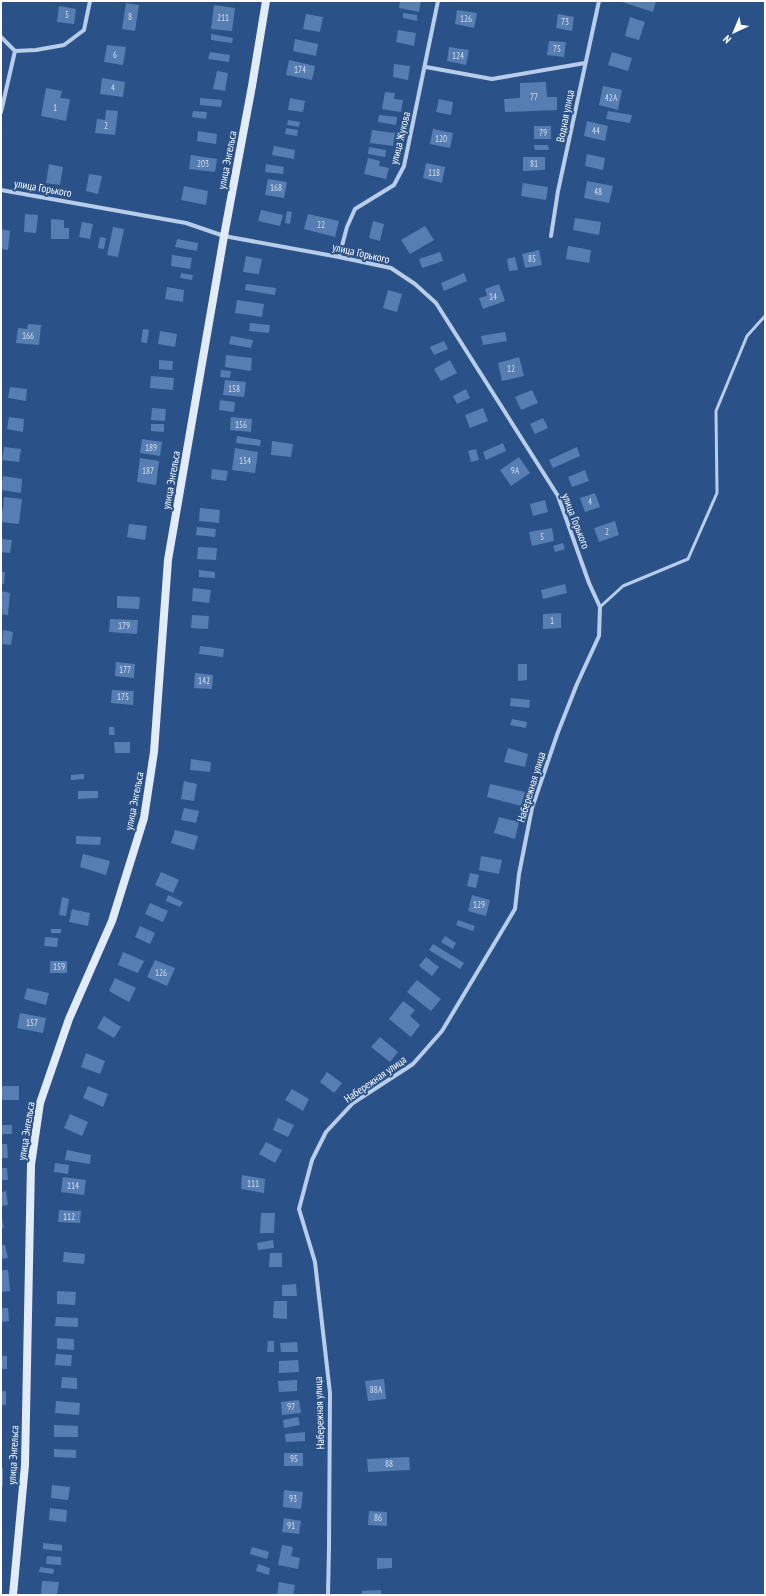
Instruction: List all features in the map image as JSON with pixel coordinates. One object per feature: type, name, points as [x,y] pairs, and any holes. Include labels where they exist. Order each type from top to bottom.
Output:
[{"type":"street","points":[[1,37],[15,51],[36,50],[64,45],[84,30],[90,1]]},
{"type":"street","name":"улица Энгельса","points":[[13,1595],[25,1465],[31,1165],[40,1103],[69,1019],[112,921],[144,818],[154,752],[168,560],[266,1]]},
{"type":"street","name":"улица Жукова","points":[[339,257],[347,227],[355,210],[394,184],[404,166],[426,67],[438,1]]},
{"type":"street","name":"Водная улица","points":[[551,236],[558,191],[599,1]]},
{"type":"street","points":[[1,112],[15,51]]},
{"type":"street","points":[[426,67],[492,79],[585,63]]},
{"type":"street","name":"улица Горького","points":[[1,190],[186,224],[224,236],[391,268],[415,284],[436,303],[558,496],[589,584],[600,607]]},
{"type":"street","name":"Набережная улица","points":[[328,1595],[330,1547],[330,1392],[315,1262],[299,1209],[312,1160],[326,1132],[353,1103],[412,1064],[442,1031],[515,909],[519,874],[532,808],[558,732],[577,684],[599,636],[600,607]]},
{"type":"lane","points":[[600,607],[623,586],[688,559],[717,493],[716,411],[747,336],[765,316]]},
{"type":"building","points":[[400,1],[421,1],[419,12],[399,8]]},
{"type":"building","points":[[619,1],[656,1],[653,12]]},
{"type":"building","points":[[126,3],[139,5],[135,31],[122,29]]},
{"type":"building","points":[[214,5],[235,8],[232,31],[211,29]]},
{"type":"building","points":[[59,6],[76,9],[74,24],[57,22]]},
{"type":"building","points":[[457,10],[477,13],[474,28],[455,24]]},
{"type":"building","points":[[403,13],[417,15],[417,21],[403,18]]},
{"type":"building","points":[[306,14],[323,17],[320,32],[303,29]]},
{"type":"building","points":[[558,14],[574,17],[572,31],[556,28]]},
{"type":"building","points":[[630,17],[645,22],[639,40],[625,36]]},
{"type":"building","points":[[398,30],[416,33],[414,46],[396,42]]},
{"type":"building","points":[[211,34],[233,38],[232,43],[211,40]]},
{"type":"building","points":[[295,39],[318,44],[316,56],[293,51]]},
{"type":"building","points":[[549,41],[566,42],[564,57],[547,55]]},
{"type":"building","points":[[107,45],[126,47],[123,65],[104,62]]},
{"type":"building","points":[[449,47],[469,50],[466,65],[447,61]]},
{"type":"building","points":[[210,52],[230,55],[229,62],[208,59]]},
{"type":"building","points":[[612,52],[632,58],[628,71],[608,65]]},
{"type":"building","points":[[289,60],[315,66],[312,80],[286,75]]},
{"type":"building","points":[[394,64],[410,66],[408,80],[393,77]]},
{"type":"building","points":[[217,71],[228,73],[225,91],[213,89]]},
{"type":"building","points":[[102,78],[125,82],[123,97],[100,94]]},
{"type":"building","points":[[546,82],[547,97],[557,97],[557,110],[505,112],[504,99],[520,98],[520,83]]},
{"type":"building","points":[[603,86],[622,90],[618,110],[599,105]]},
{"type":"building","points":[[46,88],[62,91],[60,98],[70,99],[66,121],[41,116]]},
{"type":"building","points":[[385,92],[395,93],[394,99],[403,100],[401,112],[382,109]]},
{"type":"building","points":[[200,98],[222,100],[221,107],[200,105]]},
{"type":"building","points":[[290,98],[305,101],[303,112],[288,110]]},
{"type":"building","points":[[439,99],[453,102],[451,115],[436,112]]},
{"type":"building","points":[[106,110],[118,111],[115,135],[95,133],[97,119],[105,120]]},
{"type":"building","points":[[193,111],[207,112],[206,119],[192,117]]},
{"type":"building","points":[[608,111],[632,115],[630,123],[606,119]]},
{"type":"building","points":[[379,115],[397,117],[396,125],[378,122]]},
{"type":"building","points":[[288,120],[300,122],[299,127],[287,125]]},
{"type":"building","points":[[587,121],[608,126],[605,141],[584,136]]},
{"type":"building","points":[[534,126],[551,126],[551,139],[534,139]]},
{"type":"building","points":[[286,128],[298,130],[297,136],[285,134]]},
{"type":"building","points":[[433,129],[453,133],[450,148],[430,144]]},
{"type":"building","points":[[372,130],[395,133],[393,146],[370,143]]},
{"type":"building","points":[[198,131],[217,134],[216,144],[197,141]]},
{"type":"building","points":[[534,145],[548,145],[549,150],[535,150]]},
{"type":"building","points":[[274,146],[295,150],[294,159],[272,155]]},
{"type":"building","points":[[369,147],[386,150],[385,157],[368,154]]},
{"type":"building","points":[[587,154],[605,158],[603,170],[585,166]]},
{"type":"building","points":[[191,155],[217,159],[215,172],[189,169]]},
{"type":"building","points":[[523,157],[545,157],[545,170],[523,171]]},
{"type":"building","points":[[368,158],[380,161],[379,166],[389,168],[386,179],[364,174]]},
{"type":"building","points":[[426,163],[445,167],[442,183],[423,178]]},
{"type":"building","points":[[49,164],[63,167],[60,185],[46,183]]},
{"type":"building","points":[[266,164],[284,167],[283,174],[265,172]]},
{"type":"building","points":[[89,174],[102,176],[98,194],[86,191]]},
{"type":"building","points":[[268,179],[287,182],[284,198],[265,195]]},
{"type":"building","points":[[587,181],[613,186],[609,203],[584,198]]},
{"type":"building","points":[[523,183],[548,187],[546,200],[521,196]]},
{"type":"building","points":[[184,186],[208,191],[206,205],[181,200]]},
{"type":"building","points":[[261,210],[283,215],[280,226],[258,221]]},
{"type":"building","points":[[287,211],[292,212],[290,224],[285,223]]},
{"type":"building","points":[[25,214],[38,215],[36,233],[24,232]]},
{"type":"building","points":[[308,214],[339,221],[335,237],[304,229]]},
{"type":"building","points":[[575,218],[601,222],[599,235],[573,230]]},
{"type":"building","points":[[51,219],[64,220],[64,228],[69,228],[69,239],[51,239]]},
{"type":"building","points":[[373,221],[384,224],[380,241],[369,238]]},
{"type":"building","points":[[82,222],[93,224],[90,239],[79,237]]},
{"type":"building","points":[[425,226],[434,240],[410,254],[401,240]]},
{"type":"building","points":[[113,227],[124,229],[118,257],[107,255]]},
{"type":"building","points":[[1,229],[10,231],[8,250],[1,249]]},
{"type":"building","points":[[100,237],[106,238],[104,249],[98,248]]},
{"type":"building","points":[[177,239],[198,243],[197,251],[175,247]]},
{"type":"building","points":[[568,246],[591,250],[589,263],[566,259]]},
{"type":"building","points":[[539,250],[542,265],[525,268],[522,254]]},
{"type":"building","points":[[440,252],[443,261],[422,268],[419,259]]},
{"type":"building","points":[[172,255],[192,258],[190,269],[171,266]]},
{"type":"building","points":[[246,256],[262,259],[259,274],[243,272]]},
{"type":"building","points":[[515,257],[518,270],[509,271],[507,259]]},
{"type":"building","points":[[181,273],[193,275],[192,280],[180,278]]},
{"type":"building","points":[[464,273],[467,281],[444,291],[441,283]]},
{"type":"building","points":[[246,284],[276,288],[275,295],[245,290]]},
{"type":"building","points":[[499,284],[505,301],[483,309],[479,298],[487,296],[485,289]]},
{"type":"building","points":[[167,287],[184,290],[183,302],[165,299]]},
{"type":"building","points":[[388,290],[402,294],[397,312],[383,308]]},
{"type":"building","points":[[237,300],[264,304],[262,317],[235,313]]},
{"type":"building","points":[[250,323],[270,325],[269,333],[249,331]]},
{"type":"building","points":[[28,324],[41,325],[39,345],[16,343],[18,328],[27,329]]},
{"type":"building","points":[[143,329],[149,330],[147,343],[141,342]]},
{"type":"building","points":[[160,331],[177,334],[175,347],[158,344]]},
{"type":"building","points":[[505,332],[507,341],[483,345],[481,336]]},
{"type":"building","points":[[231,336],[253,340],[251,348],[229,344]]},
{"type":"building","points":[[444,341],[448,349],[434,355],[430,347]]},
{"type":"building","points":[[226,355],[252,358],[251,371],[225,367]]},
{"type":"building","points":[[519,357],[524,376],[502,381],[498,363]]},
{"type":"building","points":[[159,360],[173,361],[172,370],[159,369]]},
{"type":"building","points":[[450,360],[457,373],[441,381],[434,369]]},
{"type":"building","points":[[221,370],[231,371],[230,378],[220,377]]},
{"type":"building","points":[[151,376],[174,378],[173,390],[150,388]]},
{"type":"building","points":[[225,380],[246,382],[244,397],[223,395]]},
{"type":"building","points":[[10,387],[27,389],[26,401],[8,398]]},
{"type":"building","points":[[466,389],[470,398],[457,404],[453,396]]},
{"type":"building","points":[[532,390],[538,403],[521,410],[515,397]]},
{"type":"building","points":[[220,400],[235,402],[234,412],[219,410]]},
{"type":"building","points":[[152,408],[166,409],[165,421],[151,420]]},
{"type":"building","points":[[483,408],[488,421],[470,428],[465,415]]},
{"type":"building","points":[[9,417],[24,419],[23,432],[7,429]]},
{"type":"building","points":[[231,417],[252,419],[251,432],[230,430]]},
{"type":"building","points":[[543,418],[548,428],[535,434],[530,424]]},
{"type":"building","points":[[151,424],[164,424],[164,432],[151,431]]},
{"type":"building","points":[[237,436],[261,440],[260,446],[236,443]]},
{"type":"building","points":[[142,439],[162,442],[160,456],[140,453]]},
{"type":"building","points":[[272,441],[293,444],[291,457],[271,455]]},
{"type":"building","points":[[503,443],[506,451],[486,460],[483,452]]},
{"type":"building","points":[[4,447],[21,449],[19,462],[2,460]]},
{"type":"building","points":[[577,447],[580,456],[553,468],[549,460]]},
{"type":"building","points":[[235,448],[258,452],[255,473],[232,470]]},
{"type":"building","points":[[476,449],[479,460],[471,462],[468,451]]},
{"type":"building","points":[[519,457],[530,473],[511,486],[500,470]]},
{"type":"building","points":[[140,458],[159,461],[156,485],[137,482]]},
{"type":"building","points":[[212,469],[228,471],[226,481],[211,479]]},
{"type":"building","points":[[585,470],[589,481],[572,487],[568,477]]},
{"type":"building","points":[[3,476],[22,479],[21,493],[1,490]]},
{"type":"building","points":[[595,493],[600,507],[585,512],[580,498]]},
{"type":"building","points":[[4,497],[22,499],[19,524],[1,522],[1,509],[3,510]]},
{"type":"building","points":[[545,500],[548,512],[533,516],[530,504]]},
{"type":"building","points":[[200,508],[220,510],[219,523],[199,521]]},
{"type":"building","points":[[615,521],[619,535],[599,542],[594,528]]},
{"type":"building","points":[[129,524],[147,526],[145,540],[127,537]]},
{"type":"building","points":[[197,527],[216,529],[215,537],[196,535]]},
{"type":"building","points":[[552,528],[554,541],[532,546],[529,532]]},
{"type":"building","points":[[1,539],[12,540],[10,553],[1,552]]},
{"type":"building","points":[[563,543],[565,549],[555,552],[553,546]]},
{"type":"building","points":[[198,547],[217,548],[216,560],[197,559]]},
{"type":"building","points":[[199,570],[215,572],[215,578],[199,577]]},
{"type":"building","points":[[1,572],[5,572],[4,584],[1,584]]},
{"type":"building","points":[[565,584],[567,593],[543,599],[541,590]]},
{"type":"building","points":[[193,588],[211,590],[209,603],[192,601]]},
{"type":"building","points":[[1,591],[10,593],[8,615],[1,614]]},
{"type":"building","points":[[117,596],[140,597],[139,609],[117,608]]},
{"type":"building","points":[[561,613],[561,628],[543,629],[543,614]]},
{"type":"building","points":[[192,615],[209,616],[208,629],[191,628]]},
{"type":"building","points":[[110,619],[138,620],[137,634],[109,632]]},
{"type":"building","points":[[3,630],[13,632],[11,645],[2,644]]},
{"type":"building","points":[[200,646],[224,649],[223,657],[199,654]]},
{"type":"building","points":[[116,662],[135,664],[134,678],[115,676]]},
{"type":"building","points":[[518,664],[527,664],[527,680],[518,681]]},
{"type":"building","points":[[195,673],[213,675],[212,689],[194,688]]},
{"type":"building","points":[[112,690],[134,691],[133,705],[111,703]]},
{"type":"building","points":[[511,698],[530,700],[529,708],[510,706]]},
{"type":"building","points":[[512,719],[527,722],[526,728],[510,725]]},
{"type":"building","points":[[109,727],[114,727],[115,735],[109,735]]},
{"type":"building","points":[[114,742],[130,742],[130,753],[115,753]]},
{"type":"building","points":[[508,748],[528,754],[525,767],[504,762]]},
{"type":"building","points":[[191,759],[211,762],[210,772],[190,770]]},
{"type":"building","points":[[84,774],[84,779],[71,780],[71,775]]},
{"type":"building","points":[[184,781],[197,784],[194,801],[181,799]]},
{"type":"building","points":[[490,784],[525,792],[521,806],[487,797]]},
{"type":"building","points":[[78,791],[98,791],[98,798],[78,799]]},
{"type":"building","points":[[184,808],[199,811],[196,823],[181,820]]},
{"type":"building","points":[[499,817],[519,822],[515,839],[494,833]]},
{"type":"building","points":[[175,830],[198,836],[194,850],[171,843]]},
{"type":"building","points":[[76,836],[101,837],[100,845],[76,844]]},
{"type":"building","points":[[83,854],[110,861],[106,875],[80,867]]},
{"type":"building","points":[[481,856],[502,860],[499,874],[479,870]]},
{"type":"building","points":[[161,872],[179,880],[173,893],[155,885]]},
{"type":"building","points":[[470,873],[479,875],[476,888],[467,886]]},
{"type":"building","points":[[168,895],[183,902],[180,907],[166,901]]},
{"type":"building","points":[[472,895],[490,900],[486,916],[468,911]]},
{"type":"building","points":[[62,897],[69,899],[66,916],[59,915]]},
{"type":"building","points":[[150,903],[168,911],[163,922],[145,914]]},
{"type":"building","points":[[72,909],[90,913],[88,926],[69,922]]},
{"type":"building","points":[[458,920],[475,926],[473,931],[456,925]]},
{"type":"building","points":[[140,926],[155,933],[150,944],[135,937]]},
{"type":"building","points":[[51,929],[61,929],[61,933],[51,933]]},
{"type":"building","points":[[445,936],[456,943],[453,949],[441,942]]},
{"type":"building","points":[[45,937],[58,938],[57,947],[44,946]]},
{"type":"building","points":[[433,944],[464,963],[460,969],[429,950]]},
{"type":"building","points":[[123,952],[144,961],[138,973],[118,965]]},
{"type":"building","points":[[426,957],[439,967],[432,976],[419,966]]},
{"type":"building","points":[[155,960],[175,968],[167,986],[147,977]]},
{"type":"building","points":[[50,961],[67,961],[67,973],[50,973]]},
{"type":"building","points":[[115,978],[136,988],[129,1002],[109,991]]},
{"type":"building","points":[[417,980],[441,999],[431,1011],[407,992]]},
{"type":"building","points":[[27,988],[49,993],[46,1005],[24,999]]},
{"type":"building","points":[[403,1001],[415,1010],[410,1016],[420,1025],[411,1037],[389,1019]]},
{"type":"building","points":[[20,1013],[46,1018],[43,1033],[17,1028]]},
{"type":"building","points":[[104,1016],[121,1027],[114,1038],[97,1028]]},
{"type":"building","points":[[380,1037],[398,1052],[390,1062],[371,1047]]},
{"type":"building","points":[[86,1053],[105,1061],[100,1074],[81,1067]]},
{"type":"building","points":[[327,1072],[342,1083],[334,1093],[320,1082]]},
{"type":"building","points":[[1,1086],[19,1086],[19,1100],[1,1100]]},
{"type":"building","points":[[88,1086],[108,1094],[103,1107],[83,1098]]},
{"type":"building","points":[[292,1089],[309,1099],[303,1111],[285,1100]]},
{"type":"building","points":[[70,1114],[88,1122],[82,1136],[64,1128]]},
{"type":"building","points":[[278,1118],[294,1125],[288,1137],[273,1130]]},
{"type":"building","points":[[1,1125],[12,1125],[12,1134],[1,1134]]},
{"type":"building","points":[[266,1142],[282,1150],[275,1163],[259,1154]]},
{"type":"building","points":[[1,1144],[7,1144],[8,1158],[1,1158]]},
{"type":"building","points":[[67,1150],[91,1155],[90,1164],[65,1160]]},
{"type":"building","points":[[55,1163],[69,1165],[68,1174],[54,1172]]},
{"type":"building","points":[[1,1168],[7,1168],[8,1180],[1,1180]]},
{"type":"building","points":[[242,1175],[265,1179],[264,1193],[241,1189]]},
{"type":"building","points":[[63,1177],[86,1180],[84,1195],[61,1192]]},
{"type":"building","points":[[6,1191],[8,1205],[1,1206],[1,1192]]},
{"type":"building","points":[[59,1210],[81,1211],[80,1223],[58,1222]]},
{"type":"building","points":[[261,1213],[275,1213],[274,1233],[260,1233]]},
{"type":"building","points":[[1,1214],[4,1228],[1,1228]]},
{"type":"building","points":[[273,1240],[274,1248],[258,1250],[257,1243]]},
{"type":"building","points":[[1,1245],[5,1245],[8,1258],[1,1259]]},
{"type":"building","points":[[64,1252],[85,1254],[84,1264],[63,1262]]},
{"type":"building","points":[[270,1253],[282,1253],[282,1267],[269,1267]]},
{"type":"building","points":[[1,1270],[8,1270],[10,1291],[1,1292]]},
{"type":"building","points":[[296,1284],[297,1296],[282,1296],[282,1285]]},
{"type":"building","points":[[57,1291],[76,1292],[75,1305],[57,1304]]},
{"type":"building","points":[[274,1301],[287,1301],[287,1319],[273,1318]]},
{"type":"building","points":[[1,1308],[8,1308],[9,1321],[1,1322]]},
{"type":"building","points":[[56,1317],[78,1318],[78,1327],[55,1326]]},
{"type":"building","points":[[57,1338],[74,1339],[74,1350],[57,1349]]},
{"type":"building","points":[[268,1341],[274,1341],[274,1352],[267,1352]]},
{"type":"building","points":[[297,1342],[298,1352],[281,1352],[280,1343]]},
{"type":"building","points":[[56,1354],[72,1355],[71,1366],[55,1365]]},
{"type":"building","points":[[1,1356],[7,1356],[7,1369],[1,1369]]},
{"type":"building","points":[[298,1360],[299,1372],[279,1373],[279,1361]]},
{"type":"building","points":[[62,1377],[77,1378],[77,1389],[61,1388]]},
{"type":"building","points":[[384,1379],[386,1399],[368,1401],[365,1381]]},
{"type":"building","points":[[297,1380],[297,1391],[279,1392],[278,1381]]},
{"type":"building","points":[[1,1391],[6,1391],[6,1405],[1,1405]]},
{"type":"building","points":[[299,1400],[301,1413],[282,1415],[281,1402]]},
{"type":"building","points":[[56,1401],[80,1403],[79,1415],[55,1413]]},
{"type":"building","points":[[298,1417],[300,1425],[284,1428],[283,1420]]},
{"type":"building","points":[[54,1425],[78,1426],[78,1437],[54,1437]]},
{"type":"building","points":[[305,1432],[305,1441],[286,1442],[285,1434]]},
{"type":"building","points":[[54,1449],[76,1450],[76,1458],[54,1457]]},
{"type":"building","points":[[284,1453],[303,1453],[303,1466],[284,1466]]},
{"type":"building","points":[[409,1457],[410,1470],[368,1472],[367,1459]]},
{"type":"building","points":[[1,1468],[3,1468],[3,1486],[1,1486]]},
{"type":"building","points":[[52,1485],[70,1487],[68,1500],[51,1498]]},
{"type":"building","points":[[284,1490],[303,1492],[301,1509],[283,1507]]},
{"type":"building","points":[[50,1508],[67,1510],[66,1522],[49,1520]]},
{"type":"building","points":[[369,1511],[387,1512],[387,1526],[368,1525]]},
{"type":"building","points":[[284,1518],[301,1521],[299,1534],[282,1532]]},
{"type":"building","points":[[43,1543],[62,1545],[62,1551],[43,1549]]},
{"type":"building","points":[[282,1545],[293,1547],[291,1556],[300,1558],[298,1569],[278,1565]]},
{"type":"building","points":[[252,1547],[269,1552],[267,1559],[250,1554]]},
{"type":"building","points":[[47,1556],[61,1557],[61,1565],[46,1564]]},
{"type":"building","points":[[377,1558],[392,1558],[392,1568],[377,1569]]},
{"type":"building","points":[[258,1564],[270,1568],[269,1575],[256,1571]]},
{"type":"building","points":[[40,1567],[54,1569],[53,1574],[39,1572]]},
{"type":"building","points":[[42,1581],[59,1582],[57,1595],[41,1594]]},
{"type":"building","points":[[279,1582],[295,1585],[293,1595],[277,1595]]},
{"type":"building","points":[[381,1590],[381,1595],[362,1595],[362,1591]]}]
